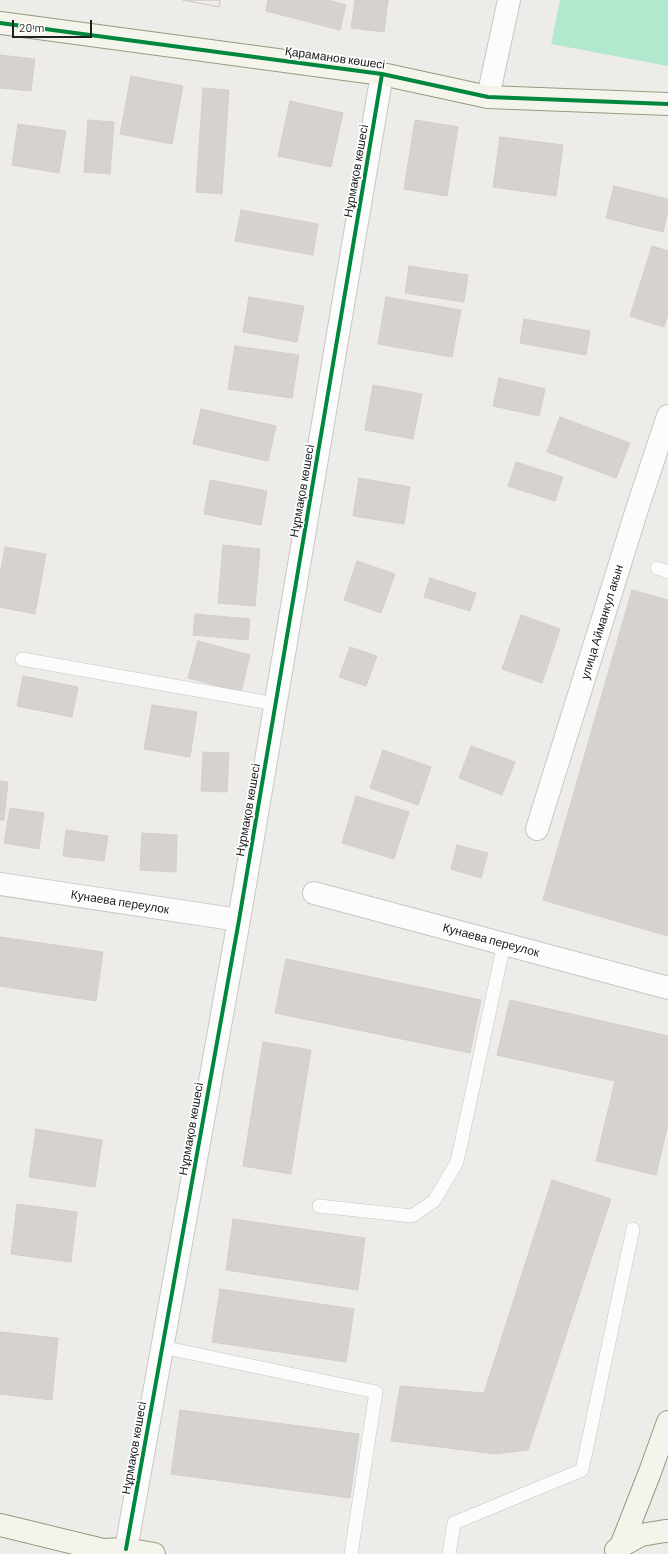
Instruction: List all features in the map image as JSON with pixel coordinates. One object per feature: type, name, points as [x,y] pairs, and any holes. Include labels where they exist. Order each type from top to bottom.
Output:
[{"type":"street","points":[[488,97],[509,0]]},
{"type":"street","name":"Қараманов көшесі","points":[[0,23],[382,74],[488,97],[668,104]]},
{"type":"street","name":"Нұрмақов көшесі","points":[[126,1549],[239,920],[382,74]]},
{"type":"street","name":"улица Айманкул акын","points":[[537,829],[668,416]]},
{"type":"street","name":"Кунаева переулок","points":[[0,884],[239,920]]},
{"type":"street","name":"Кунаева переулок","points":[[314,893],[668,988]]},
{"type":"street","points":[[617,1550],[668,1422]]},
{"type":"street","points":[[0,1525],[103,1552],[126,1549],[154,1554]]},
{"type":"street","points":[[617,1550],[641,1534],[668,1531]]},
{"type":"lane","points":[[22,659],[276,704]]},
{"type":"lane","points":[[319,1206],[412,1216],[434,1202],[457,1162],[504,944]]},
{"type":"lane","points":[[449,1554],[454,1524],[582,1470],[633,1229]]},
{"type":"lane","points":[[162,1347],[376,1392],[351,1554]]},
{"type":"green space","points":[[560,0],[668,0],[668,66],[551,44]]},
{"type":"building","points":[[183,0],[220,0],[219,7]]},
{"type":"building","points":[[183,0],[220,0],[219,7]]},
{"type":"building","points":[[268,0],[328,0],[346,5],[340,30],[266,11]]},
{"type":"building","points":[[355,0],[388,0],[384,32],[351,28]]},
{"type":"building","points":[[0,55],[35,59],[31,91],[0,88]]},
{"type":"building","points":[[131,76],[183,86],[172,144],[120,134]]},
{"type":"building","points":[[203,88],[229,90],[222,194],[196,192]]},
{"type":"building","points":[[290,101],[343,113],[331,167],[278,156]]},
{"type":"building","points":[[88,120],[114,122],[110,174],[84,172]]},
{"type":"building","points":[[415,120],[458,127],[447,196],[404,189]]},
{"type":"building","points":[[18,124],[66,131],[59,173],[12,165]]},
{"type":"building","points":[[500,137],[563,145],[556,196],[493,187]]},
{"type":"building","points":[[614,186],[668,199],[668,211],[663,232],[606,218]]},
{"type":"building","points":[[241,210],[318,224],[313,255],[235,241]]},
{"type":"building","points":[[652,246],[668,251],[668,314],[664,327],[630,316]]},
{"type":"building","points":[[409,266],[468,275],[464,302],[405,293]]},
{"type":"building","points":[[249,297],[304,306],[297,342],[243,332]]},
{"type":"building","points":[[386,297],[461,310],[452,357],[378,344]]},
{"type":"building","points":[[524,319],[590,331],[586,355],[520,343]]},
{"type":"building","points":[[235,346],[299,355],[292,398],[228,389]]},
{"type":"building","points":[[499,378],[545,389],[539,416],[493,406]]},
{"type":"building","points":[[373,385],[422,394],[413,439],[365,430]]},
{"type":"building","points":[[201,409],[276,426],[268,461],[193,444]]},
{"type":"building","points":[[560,417],[630,443],[616,478],[547,452]]},
{"type":"building","points":[[516,462],[563,477],[555,501],[508,486]]},
{"type":"building","points":[[359,478],[410,487],[404,524],[353,516]]},
{"type":"building","points":[[210,480],[267,491],[261,525],[204,514]]},
{"type":"building","points":[[223,545],[260,549],[255,606],[218,603]]},
{"type":"building","points":[[5,547],[46,554],[35,614],[0,607],[0,575]]},
{"type":"building","points":[[357,561],[395,574],[381,613],[344,600]]},
{"type":"building","points":[[430,578],[476,593],[470,611],[424,597]]},
{"type":"building","points":[[632,590],[668,600],[668,936],[543,900]]},
{"type":"building","points":[[195,614],[250,619],[248,640],[193,635]]},
{"type":"building","points":[[521,615],[560,629],[542,683],[502,669]]},
{"type":"building","points":[[198,641],[250,655],[241,692],[188,678]]},
{"type":"building","points":[[350,647],[377,656],[366,686],[339,677]]},
{"type":"building","points":[[23,676],[78,687],[72,717],[17,706]]},
{"type":"building","points":[[152,705],[197,712],[190,757],[144,749]]},
{"type":"building","points":[[471,746],[515,762],[502,795],[459,778]]},
{"type":"building","points":[[383,750],[431,767],[418,805],[370,788]]},
{"type":"building","points":[[203,752],[229,753],[227,792],[201,791]]},
{"type":"building","points":[[0,781],[8,782],[4,820],[0,820]]},
{"type":"building","points":[[356,796],[409,812],[394,859],[342,843]]},
{"type":"building","points":[[10,808],[44,813],[39,849],[4,843]]},
{"type":"building","points":[[66,830],[108,836],[104,861],[63,856]]},
{"type":"building","points":[[142,833],[177,835],[176,872],[140,870]]},
{"type":"building","points":[[457,845],[488,853],[481,878],[451,869]]},
{"type":"building","points":[[0,937],[103,952],[96,1001],[0,986]]},
{"type":"building","points":[[286,959],[481,1000],[470,1053],[275,1013]]},
{"type":"building","points":[[510,1000],[668,1036],[668,1124],[656,1175],[596,1161],[615,1081],[497,1055]]},
{"type":"building","points":[[263,1042],[311,1050],[291,1174],[243,1166]]},
{"type":"building","points":[[36,1129],[102,1140],[95,1187],[29,1177]]},
{"type":"building","points":[[552,1180],[611,1199],[528,1450],[496,1454],[391,1441],[400,1386],[484,1393]]},
{"type":"building","points":[[17,1204],[77,1212],[71,1262],[11,1254]]},
{"type":"building","points":[[233,1219],[365,1238],[358,1290],[226,1270]]},
{"type":"building","points":[[220,1289],[354,1309],[346,1362],[212,1342]]},
{"type":"building","points":[[0,1332],[58,1338],[52,1400],[0,1394]]},
{"type":"building","points":[[180,1410],[359,1434],[350,1498],[171,1474]]},
{"type":"cycle path","points":[[0,23],[382,74],[488,97],[668,104]]},
{"type":"cycle path","points":[[126,1549],[239,920],[382,74]]}]
